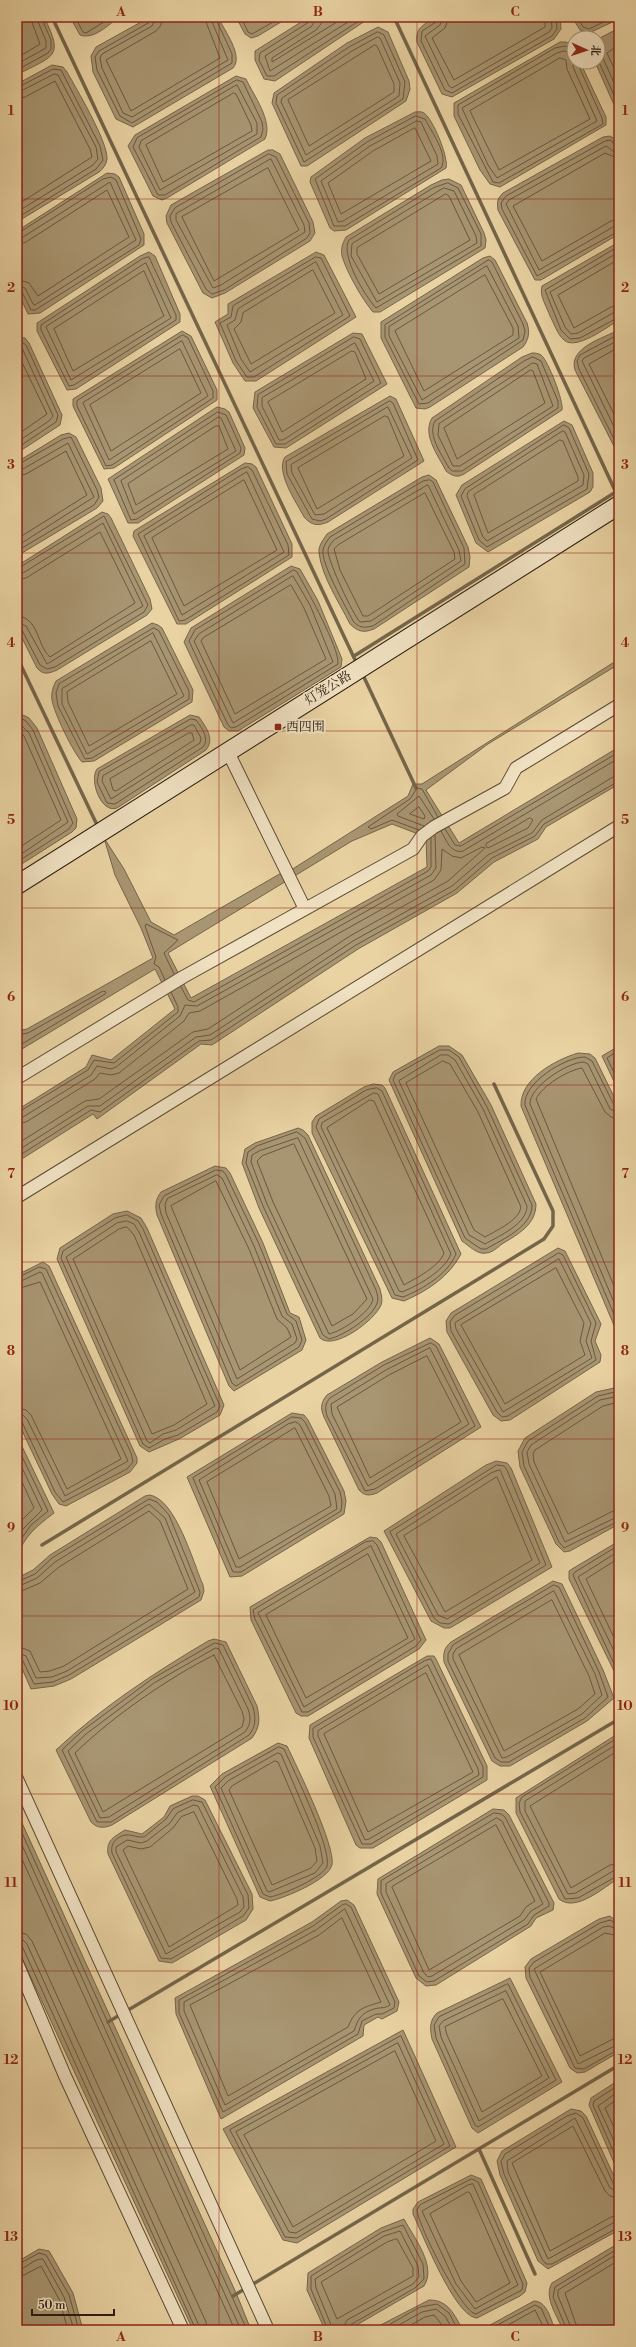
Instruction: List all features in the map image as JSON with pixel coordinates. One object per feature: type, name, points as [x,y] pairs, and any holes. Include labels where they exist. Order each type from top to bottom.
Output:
[{"type":"street","name":"灯笼公路","points":[[17,885],[618,506]]},
{"type":"street","points":[[17,1078],[183,977],[413,849],[422,836],[434,827],[460,814],[504,788],[516,768],[619,705]]},
{"type":"street","points":[[228,752],[304,907]]},
{"type":"street","points":[[17,1198],[619,826]]},
{"type":"street","points":[[17,1778],[268,2330]]},
{"type":"street","points":[[17,1963],[65,2076],[183,2330]]},
{"type":"water","points":[[17,17],[44,17],[54,41],[54,49],[52,54],[47,59],[17,75]]},
{"type":"water","points":[[70,17],[119,17],[96,34],[85,36],[80,35]]},
{"type":"water","points":[[150,17],[218,17],[235,50],[236,63],[233,68],[133,127],[116,119],[93,72],[91,56],[96,47]]},
{"type":"water","points":[[236,17],[289,17],[258,36],[251,38],[245,34]]},
{"type":"water","points":[[309,17],[371,17],[275,81],[264,79],[255,60],[255,51]]},
{"type":"water","points":[[437,17],[560,17],[561,29],[554,39],[452,97],[442,94],[417,42],[419,29]]},
{"type":"water","points":[[572,17],[619,17],[619,19],[595,30],[580,30]]},
{"type":"water","points":[[378,27],[388,32],[409,81],[410,89],[406,101],[307,166],[301,166],[272,103],[274,93],[347,43]]},
{"type":"water","points":[[619,28],[619,116],[599,70],[606,70],[606,35]]},
{"type":"water","points":[[560,42],[566,42],[566,70],[584,70],[606,117],[606,125],[500,187],[490,184],[480,170],[454,116],[454,103]]},
{"type":"water","points":[[52,65],[63,67],[67,72],[103,141],[107,161],[102,170],[17,222],[17,84]]},
{"type":"water","points":[[236,76],[246,79],[262,109],[267,124],[265,139],[167,198],[162,200],[153,196],[128,146],[135,135]]},
{"type":"water","points":[[415,112],[424,113],[436,130],[443,148],[446,168],[346,230],[334,231],[330,228],[310,182],[311,177],[365,138]]},
{"type":"water","points":[[610,136],[615,139],[619,147],[619,234],[541,280],[535,280],[498,210],[499,199],[503,193],[603,137]]},
{"type":"water","points":[[268,150],[273,150],[280,154],[313,222],[315,233],[310,241],[225,293],[212,298],[203,293],[167,223],[166,216],[171,205]]},
{"type":"water","points":[[107,173],[115,174],[119,177],[144,234],[144,245],[40,313],[28,314],[17,290],[17,231]]},
{"type":"water","points":[[449,179],[461,185],[484,233],[486,240],[485,248],[380,312],[373,312],[364,300],[348,272],[342,253],[343,242],[346,237],[431,185],[442,180]]},
{"type":"water","points":[[619,242],[619,320],[592,337],[569,343],[562,338],[550,316],[542,294],[542,286]]},
{"type":"water","points":[[149,252],[155,256],[180,314],[180,322],[76,389],[67,390],[37,331],[37,323],[140,256]]},
{"type":"water","points":[[316,252],[324,255],[356,317],[256,381],[245,381],[233,363],[215,322],[228,314],[228,304]]},
{"type":"water","points":[[490,256],[495,260],[527,323],[529,332],[527,341],[523,347],[430,407],[425,409],[416,408],[381,338],[381,322],[483,258]]},
{"type":"water","points":[[619,330],[619,456],[575,370],[574,362],[577,356],[588,345]]},
{"type":"water","points":[[182,331],[191,336],[217,390],[217,400],[114,468],[104,469],[73,406],[73,399]]},
{"type":"water","points":[[353,333],[362,334],[387,384],[286,448],[274,447],[253,408],[255,392]]},
{"type":"water","points":[[17,337],[25,338],[29,343],[62,415],[60,425],[17,453]]},
{"type":"water","points":[[532,353],[538,353],[541,355],[548,365],[561,399],[562,410],[464,474],[457,476],[448,473],[432,445],[429,425],[432,418],[522,357]]},
{"type":"water","points":[[390,396],[396,399],[424,461],[328,522],[318,525],[312,524],[304,517],[288,487],[283,471],[285,457]]},
{"type":"water","points":[[217,407],[225,409],[229,412],[245,448],[244,455],[138,523],[128,523],[108,479]]},
{"type":"water","points":[[564,421],[572,425],[593,473],[593,487],[590,492],[488,552],[476,543],[456,495],[462,485]]},
{"type":"water","points":[[69,433],[76,437],[101,488],[103,501],[97,508],[17,556],[17,462],[61,435]]},
{"type":"water","points":[[245,463],[252,464],[256,467],[292,544],[292,557],[186,624],[177,624],[133,536],[134,531]]},
{"type":"water","points":[[429,475],[436,480],[468,547],[470,557],[469,567],[374,629],[367,631],[358,630],[350,624],[327,580],[319,553],[320,545],[327,534],[422,477]]},
{"type":"water","points":[[102,512],[108,514],[111,518],[150,599],[152,609],[147,615],[57,670],[44,673],[37,668],[17,628],[17,566]]},
{"type":"water","points":[[291,566],[300,569],[318,601],[342,659],[341,667],[238,731],[229,731],[224,727],[184,642],[191,628]]},
{"type":"water","points":[[152,623],[162,628],[193,690],[192,702],[94,761],[82,762],[69,741],[53,706],[52,695],[56,681]]},
{"type":"water","points":[[619,659],[619,664],[488,744],[426,790],[459,843],[619,747],[619,784],[546,827],[538,839],[494,862],[457,893],[358,949],[212,1045],[201,1044],[97,1119],[93,1114],[17,1162],[17,1110],[86,1067],[92,1055],[111,1060],[175,1009],[155,969],[17,1052],[17,1031],[27,1029],[153,958],[141,928],[115,875],[104,838],[124,869],[151,922],[174,935],[283,872],[291,870],[408,796],[413,784],[422,784]],"holes":[[[392,824],[426,837],[427,867],[191,998],[168,953],[352,841]]]},
{"type":"water","points":[[17,712],[29,718],[37,728],[77,819],[76,828],[72,832],[17,867]]},
{"type":"water","points":[[190,715],[199,717],[207,729],[210,742],[206,750],[117,808],[106,806],[98,795],[94,781],[97,769]]},
{"type":"water","points":[[439,1046],[449,1046],[462,1055],[491,1105],[536,1204],[533,1218],[525,1228],[495,1250],[488,1253],[480,1253],[462,1241],[389,1080],[393,1072]]},
{"type":"water","points":[[619,1046],[619,1092],[602,1056]]},
{"type":"water","points":[[578,1053],[590,1054],[595,1058],[619,1107],[619,1337],[521,1106],[522,1096],[526,1087],[540,1072],[559,1060]]},
{"type":"water","points":[[373,1084],[382,1085],[385,1088],[461,1254],[450,1270],[437,1282],[421,1293],[404,1301],[392,1298],[312,1133],[312,1122],[316,1116],[364,1087]]},
{"type":"water","points":[[298,1128],[303,1130],[308,1135],[380,1289],[382,1301],[381,1305],[371,1318],[354,1332],[335,1340],[326,1341],[320,1338],[259,1208],[242,1163],[245,1149],[255,1143]]},
{"type":"water","points":[[215,1166],[226,1168],[230,1173],[263,1243],[290,1313],[299,1317],[306,1340],[302,1350],[234,1391],[229,1386],[157,1215],[156,1209],[156,1203],[161,1192]]},
{"type":"water","points":[[127,1211],[141,1218],[147,1228],[224,1405],[220,1415],[179,1439],[149,1452],[140,1446],[57,1259],[60,1248],[113,1214]]},
{"type":"water","points":[[558,1248],[565,1251],[601,1324],[595,1341],[601,1355],[600,1362],[510,1420],[501,1421],[493,1415],[447,1332],[446,1321],[451,1313]]},
{"type":"water","points":[[43,1262],[49,1266],[137,1458],[137,1463],[130,1472],[66,1506],[59,1504],[52,1494],[17,1420],[17,1275]]},
{"type":"water","points":[[430,1338],[439,1344],[481,1427],[377,1493],[369,1495],[365,1494],[359,1490],[324,1417],[322,1411],[323,1400],[327,1395],[382,1362]]},
{"type":"water","points":[[619,1387],[619,1524],[570,1551],[564,1552],[556,1544],[520,1467],[518,1451],[525,1438],[596,1392]]},
{"type":"water","points":[[292,1413],[304,1415],[308,1420],[344,1491],[346,1501],[344,1514],[242,1576],[230,1577],[187,1477]]},
{"type":"water","points":[[17,1436],[54,1513],[27,1537],[17,1557]]},
{"type":"water","points":[[496,1461],[507,1463],[511,1468],[552,1567],[450,1628],[444,1628],[431,1621],[384,1531],[486,1465]]},
{"type":"water","points":[[150,1495],[159,1499],[168,1508],[176,1520],[189,1548],[203,1585],[204,1591],[201,1600],[71,1679],[54,1686],[31,1689],[17,1657],[17,1578],[33,1570],[50,1555],[145,1496]]},
{"type":"water","points":[[370,1537],[377,1538],[381,1542],[426,1640],[419,1649],[308,1716],[301,1716],[296,1713],[251,1620],[250,1607]]},
{"type":"water","points":[[619,1541],[619,1671],[614,1671],[569,1579],[569,1571]]},
{"type":"water","points":[[553,1581],[562,1584],[603,1670],[614,1698],[587,1721],[510,1766],[500,1766],[492,1761],[444,1662],[444,1651],[451,1642]]},
{"type":"water","points":[[214,1639],[226,1642],[257,1706],[259,1723],[255,1734],[252,1738],[112,1825],[106,1827],[96,1826],[91,1822],[56,1750],[92,1719],[129,1691],[188,1653]]},
{"type":"water","points":[[427,1656],[434,1656],[436,1659],[487,1766],[487,1780],[373,1848],[360,1848],[356,1845],[309,1738],[310,1725]]},
{"type":"water","points":[[619,1733],[619,1878],[582,1901],[573,1903],[566,1902],[559,1899],[516,1813],[516,1798]]},
{"type":"water","points":[[278,1743],[287,1746],[307,1788],[328,1842],[332,1856],[332,1865],[323,1877],[305,1888],[270,1901],[260,1897],[210,1786],[222,1774]]},
{"type":"water","points":[[192,1796],[198,1796],[205,1800],[252,1894],[253,1909],[246,1920],[172,1963],[159,1961],[108,1854],[108,1845],[112,1839],[125,1830],[142,1834],[164,1817],[170,1806]]},
{"type":"water","points":[[493,1809],[504,1810],[509,1815],[554,1903],[553,1910],[536,1918],[531,1926],[436,1985],[426,1986],[416,1978],[377,1894],[378,1879]]},
{"type":"water","points":[[17,1812],[237,2295],[251,2330],[193,2330],[23,1960],[17,1942]]},
{"type":"water","points":[[347,1900],[354,1905],[399,2002],[397,2011],[382,2019],[378,2017],[364,2025],[363,2036],[221,2119],[176,2014],[175,1998],[312,1922],[341,1901]]},
{"type":"water","points":[[610,1916],[619,1923],[619,2052],[585,2072],[577,2073],[570,2068],[526,1978],[525,1967],[531,1959],[599,1919]]},
{"type":"water","points":[[510,1978],[562,2082],[478,2133],[472,2128],[432,2039],[431,2022],[437,2013]]},
{"type":"water","points":[[403,2030],[456,2147],[297,2243],[283,2240],[223,2129]]},
{"type":"water","points":[[619,2080],[619,2174],[589,2105],[591,2098]]},
{"type":"water","points":[[571,2109],[581,2111],[586,2116],[619,2187],[619,2230],[548,2269],[538,2261],[500,2175],[497,2161],[502,2151]]},
{"type":"water","points":[[471,2175],[481,2179],[527,2283],[525,2292],[520,2296],[477,2318],[468,2314],[459,2304],[440,2274],[413,2214],[413,2209],[418,2202]]},
{"type":"water","points":[[404,2219],[423,2252],[426,2261],[428,2270],[424,2286],[348,2330],[325,2330],[307,2290],[308,2273],[381,2228]]},
{"type":"water","points":[[619,2243],[619,2330],[563,2330],[550,2301],[549,2294],[552,2283]]},
{"type":"water","points":[[39,2249],[49,2251],[73,2293],[83,2330],[17,2330],[17,2262]]},
{"type":"water","points":[[429,2300],[441,2303],[450,2309],[463,2330],[371,2330]]},
{"type":"water","points":[[534,2301],[542,2304],[545,2308],[550,2316],[555,2330],[481,2330]]},
{"type":"waterway","points":[[52,17],[357,664]]},
{"type":"waterway","points":[[394,17],[619,499]]},
{"type":"waterway","points":[[354,656],[619,490]]},
{"type":"waterway","points":[[17,657],[98,827]]},
{"type":"waterway","points":[[362,673],[416,788]]},
{"type":"waterway","points":[[42,1545],[544,1239],[553,1226],[553,1211],[494,1084]]},
{"type":"waterway","points":[[108,2022],[619,1719]]},
{"type":"waterway","points":[[233,2296],[619,2065]]},
{"type":"waterway","points":[[479,2149],[535,2274]]},
{"type":"place","name":"西四围","points":[[278,727]]}]
